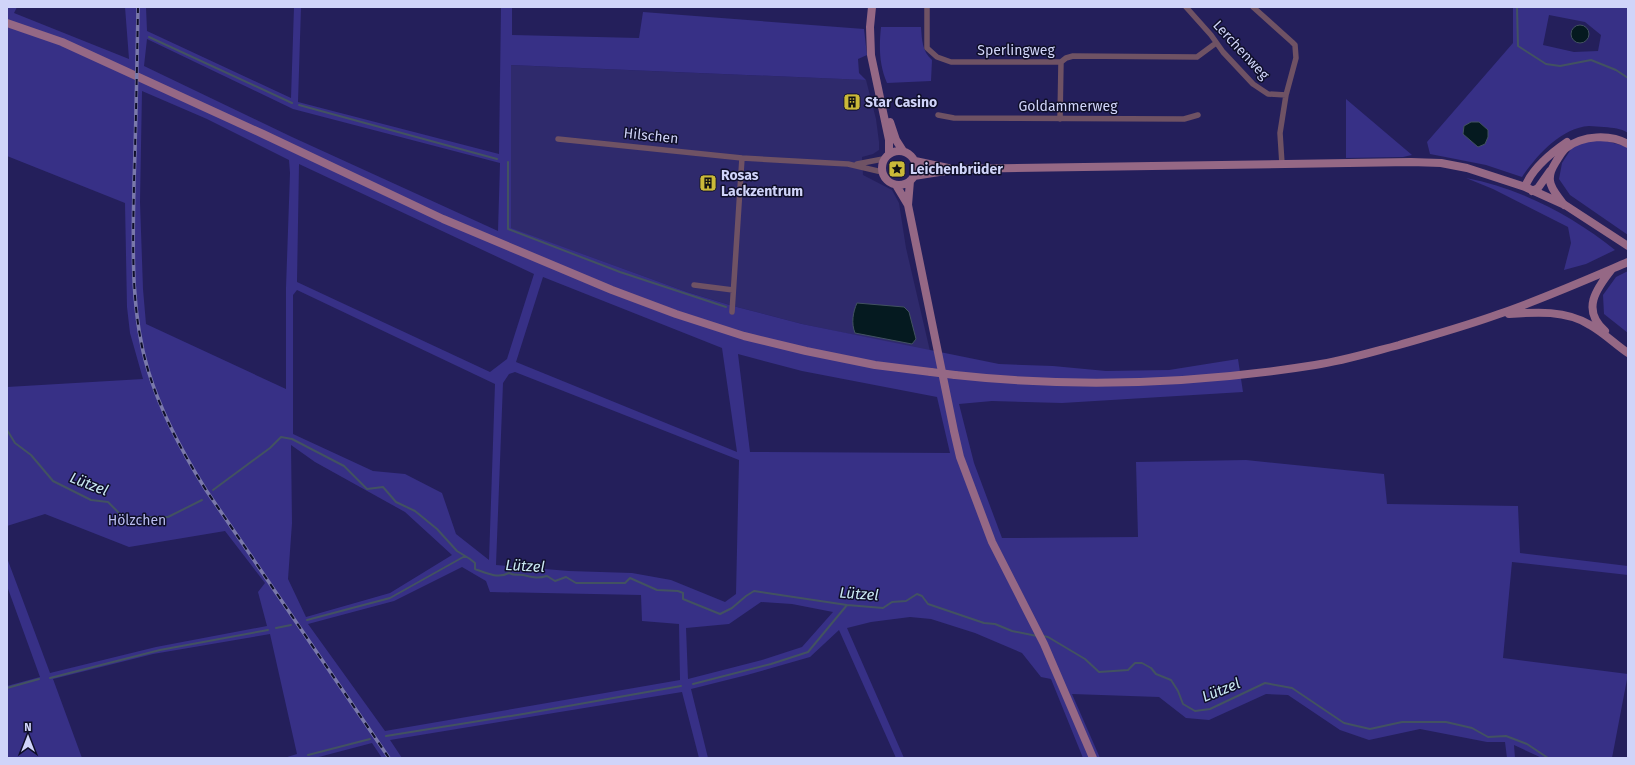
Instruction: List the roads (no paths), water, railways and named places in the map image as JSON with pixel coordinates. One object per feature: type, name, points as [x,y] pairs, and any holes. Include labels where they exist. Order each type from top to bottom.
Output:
[{"type":"main road","points":[[872,7],[870,27],[871,55],[889,140],[882,172],[887,181],[896,185],[901,185],[912,178],[958,169],[1422,162],[1441,163],[1467,168],[1529,189],[1565,205],[1628,246]]},
{"type":"main road","points":[[7,23],[62,42],[263,134],[442,219],[612,290],[676,314],[744,336],[822,354],[875,364],[955,375],[1015,381],[1124,383],[1217,377],[1316,365],[1396,346],[1500,314],[1628,262]]},
{"type":"main road","points":[[876,78],[896,140],[904,151],[915,161],[916,171],[912,178],[908,205]]},
{"type":"main road","points":[[1529,189],[1527,182],[1538,167],[1553,151],[1570,139],[1588,134],[1613,134],[1628,140]]},
{"type":"main road","points":[[1529,189],[1538,188],[1564,149],[1575,142],[1589,138],[1606,137],[1628,144]]},
{"type":"main road","points":[[886,156],[898,150],[904,151]]},
{"type":"main road","points":[[915,161],[958,169]]},
{"type":"main road","points":[[1551,170],[1552,186],[1565,205]]},
{"type":"main road","points":[[896,185],[908,205],[960,457],[992,542],[1044,644],[1093,758]]},
{"type":"main road","points":[[1613,268],[1599,286],[1594,297],[1592,308],[1595,320],[1604,330],[1628,348]]},
{"type":"main road","points":[[1500,314],[1536,312],[1568,315],[1590,325],[1628,353]]},
{"type":"street","name":"Sperlingweg","points":[[927,7],[927,48],[937,58],[951,62],[1061,62],[1066,58],[1073,56],[1197,57],[1216,43]]},
{"type":"street","name":"Lerchenweg","points":[[1186,7],[1253,84],[1268,94],[1286,95]]},
{"type":"street","points":[[1253,7],[1294,45],[1296,58],[1286,95],[1280,133],[1282,164]]},
{"type":"street","points":[[1060,119],[1061,62]]},
{"type":"street","name":"Goldammerweg","points":[[938,115],[954,118],[1060,119],[1184,119],[1198,115]]},
{"type":"street","name":"Hilschen","points":[[558,139],[742,158],[854,164],[882,172]]},
{"type":"street","name":"Hilschen","points":[[854,164],[886,156]]},
{"type":"street","points":[[732,312],[742,158]]},
{"type":"street","points":[[694,285],[733,290]]},
{"type":"water","points":[[1576,25],[1584,25],[1589,30],[1587,41],[1584,43],[1576,43],[1571,38],[1571,30]]},
{"type":"water","points":[[1471,122],[1479,122],[1488,130],[1488,137],[1485,144],[1478,147],[1463,134],[1464,126]]},
{"type":"water","points":[[857,303],[904,307],[909,312],[916,339],[912,344],[855,333],[853,318]]},
{"type":"waterway","points":[[1517,7],[1518,46],[1546,64],[1560,66],[1591,60],[1616,70],[1628,78]]},
{"type":"waterway","points":[[149,37],[292,103]]},
{"type":"waterway","points":[[299,105],[497,159]]},
{"type":"waterway","points":[[508,162],[508,229],[620,272],[726,307]]},
{"type":"waterway","name":"Lützel","points":[[7,430],[15,443],[31,455],[53,481],[91,500],[108,502],[119,513],[133,522],[148,517],[168,517],[202,500]]},
{"type":"waterway","name":"Lützel","points":[[213,490],[270,448],[281,437],[292,439],[344,466],[367,489],[383,487],[396,502],[415,511],[437,529],[457,551],[475,563],[475,569],[492,575],[505,575],[509,573],[535,577],[547,576],[555,581],[566,577],[576,583],[625,583],[630,578],[657,590],[678,591],[683,593],[683,599],[720,614],[732,608],[754,591],[847,605],[883,608],[892,602],[906,601],[917,594],[922,596],[928,604],[984,623],[995,624],[1012,631],[1037,636]]},
{"type":"waterway","points":[[307,620],[390,598],[465,556]]},
{"type":"waterway","points":[[693,684],[771,664],[808,652],[847,605]]},
{"type":"waterway","points":[[276,628],[291,625]]},
{"type":"waterway","points":[[50,678],[160,650],[268,630]]},
{"type":"waterway","name":"Lützel","points":[[1043,636],[1048,637],[1085,659],[1099,672],[1128,670],[1135,663],[1142,663],[1151,668],[1156,674],[1171,680],[1178,691],[1183,704],[1195,711],[1210,709],[1265,683],[1292,688],[1344,723],[1370,729],[1402,722],[1446,722],[1472,728],[1488,737],[1506,736],[1527,744],[1548,758]]},
{"type":"waterway","points":[[7,688],[39,679]]},
{"type":"waterway","points":[[386,736],[523,714],[681,686]]},
{"type":"waterway","points":[[308,755],[370,739]]},
{"type":"railway","points":[[138,7],[133,254],[135,301],[138,324],[142,347],[153,386],[173,432],[206,490],[389,758]]},
{"type":"place","name":"Star Casino","points":[[852,102]]},
{"type":"place","name":"Leichenbrüder","points":[[897,169]]},
{"type":"place","name":"Rosas Lackzentrum","points":[[708,183]]},
{"type":"park label","name":"Hölzchen","points":[[137,520]]}]
